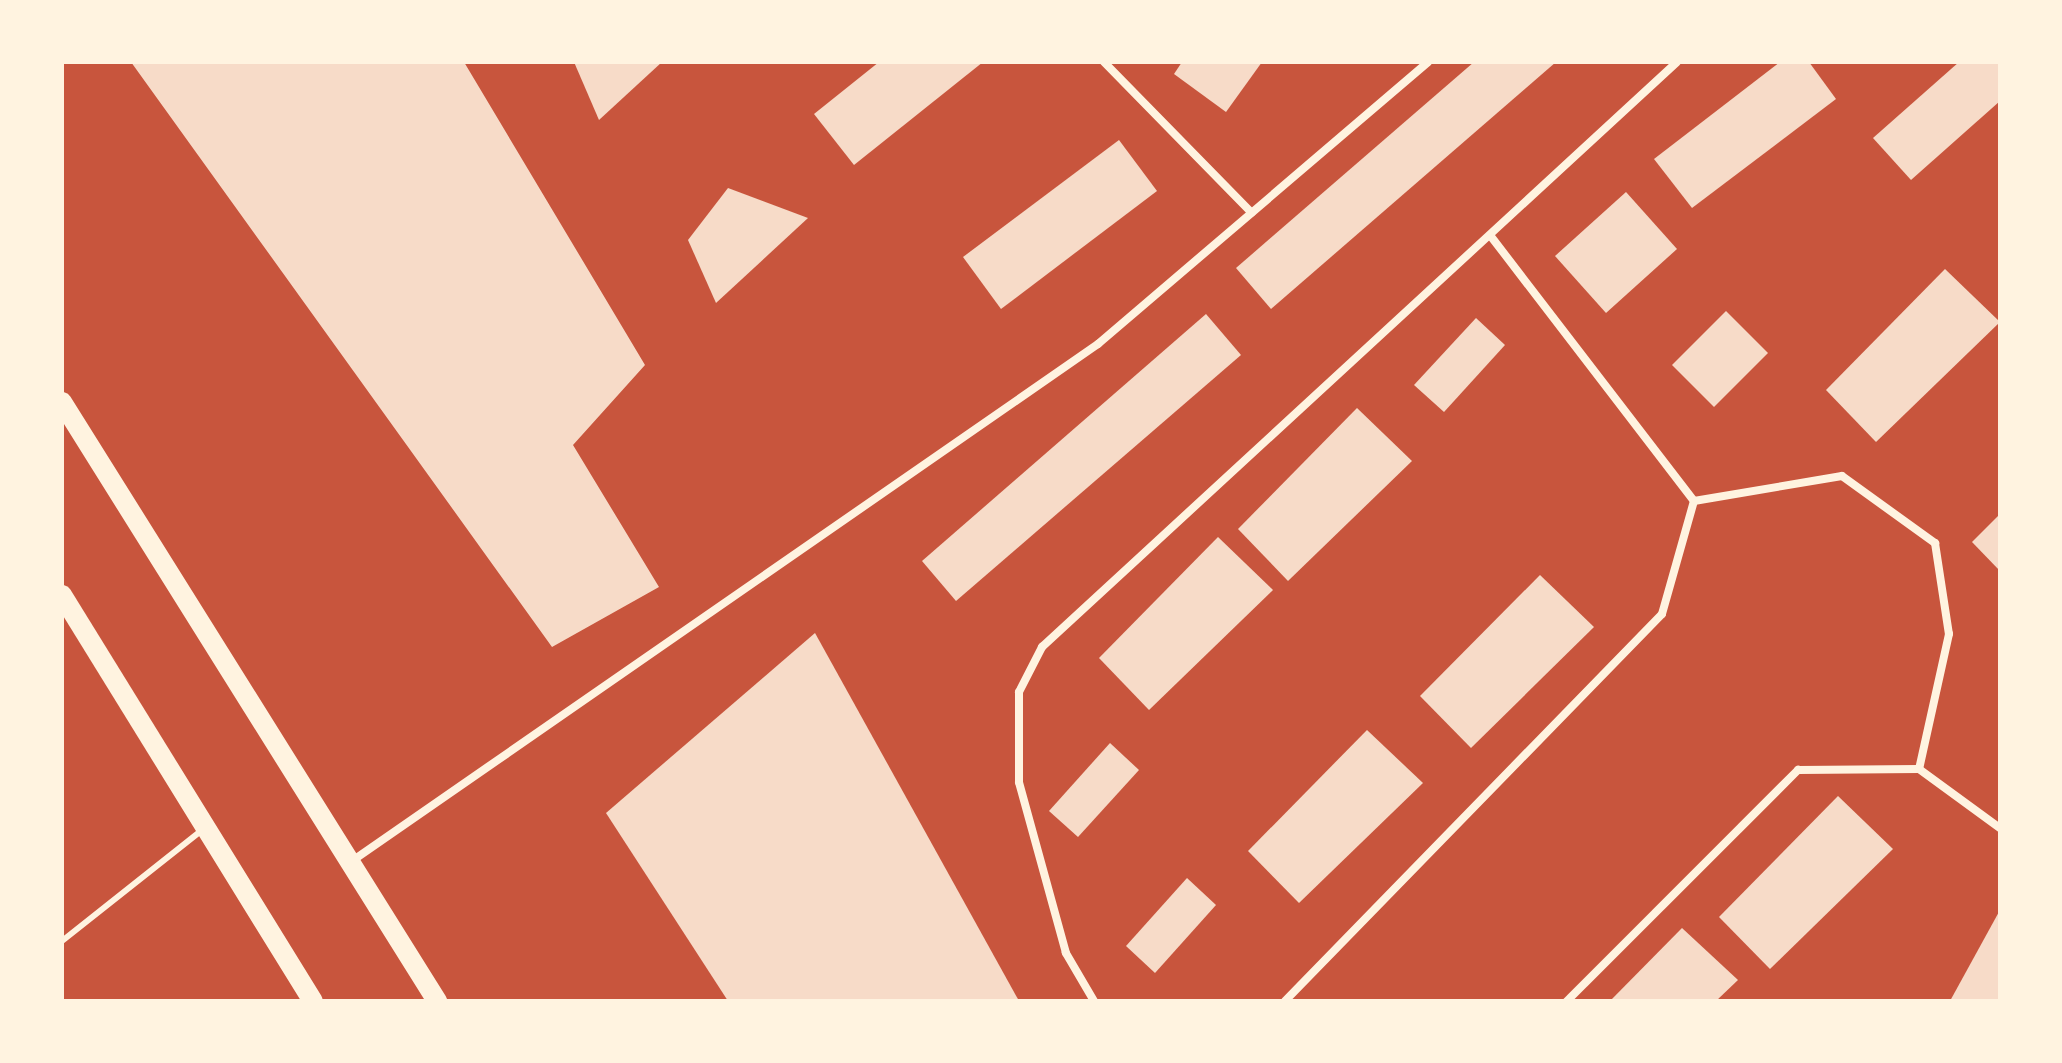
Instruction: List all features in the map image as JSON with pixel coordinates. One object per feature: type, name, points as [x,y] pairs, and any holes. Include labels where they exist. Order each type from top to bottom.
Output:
[{"type":"main road","points":[[62,402],[437,1001]]},
{"type":"main road","points":[[62,595],[313,1001]]},
{"type":"street","points":[[1104,62],[1252,213]]},
{"type":"street","points":[[351,861],[1098,344],[1428,62]]},
{"type":"street","points":[[1094,1001],[1066,953],[1019,782],[1019,692],[1042,647],[1677,62]]},
{"type":"street","points":[[1490,235],[1694,501]]},
{"type":"street","points":[[1694,501],[1842,476],[1935,543],[1949,634],[1919,769]]},
{"type":"street","points":[[1285,1001],[1662,614],[1694,501]]},
{"type":"street","points":[[1567,1001],[1798,770],[1919,769],[2000,828]]},
{"type":"lane","points":[[62,941],[205,828]]},
{"type":"building","points":[[131,62],[464,62],[645,365],[573,445],[659,587],[552,647]]},
{"type":"building","points":[[574,62],[662,62],[599,120]]},
{"type":"building","points":[[879,62],[983,62],[854,165],[814,114]]},
{"type":"building","points":[[1182,62],[1262,62],[1226,112],[1174,74]]},
{"type":"building","points":[[1474,62],[1556,62],[1271,309],[1236,268]]},
{"type":"building","points":[[1780,62],[1809,62],[1836,99],[1692,208],[1654,159]]},
{"type":"building","points":[[1959,62],[2000,62],[2000,101],[1911,180],[1873,138]]},
{"type":"building","points":[[1119,140],[1157,191],[1001,309],[963,257]]},
{"type":"building","points":[[728,188],[808,218],[716,303],[688,240]]},
{"type":"building","points":[[1626,192],[1677,249],[1606,313],[1555,256]]},
{"type":"building","points":[[1945,269],[2000,322],[1876,442],[1826,390]]},
{"type":"building","points":[[1726,311],[1768,353],[1714,407],[1672,365]]},
{"type":"building","points":[[1206,314],[1241,355],[956,601],[922,561]]},
{"type":"building","points":[[1476,318],[1505,345],[1444,412],[1414,385]]},
{"type":"building","points":[[1357,408],[1412,461],[1288,581],[1238,529]]},
{"type":"building","points":[[2000,514],[2000,571],[1972,542]]},
{"type":"building","points":[[1218,537],[1273,590],[1149,710],[1099,658]]},
{"type":"building","points":[[1540,575],[1594,627],[1471,748],[1420,696]]},
{"type":"building","points":[[815,633],[1019,1001],[728,1001],[606,813]]},
{"type":"building","points":[[1367,730],[1423,783],[1299,903],[1248,851]]},
{"type":"building","points":[[1110,743],[1139,770],[1078,837],[1049,811]]},
{"type":"building","points":[[1838,796],[1893,849],[1770,969],[1719,917]]},
{"type":"building","points":[[1187,878],[1216,905],[1155,973],[1126,946]]},
{"type":"building","points":[[2000,910],[2000,1001],[1950,1001]]},
{"type":"building","points":[[1682,928],[1738,980],[1716,1001],[1610,1001]]}]
